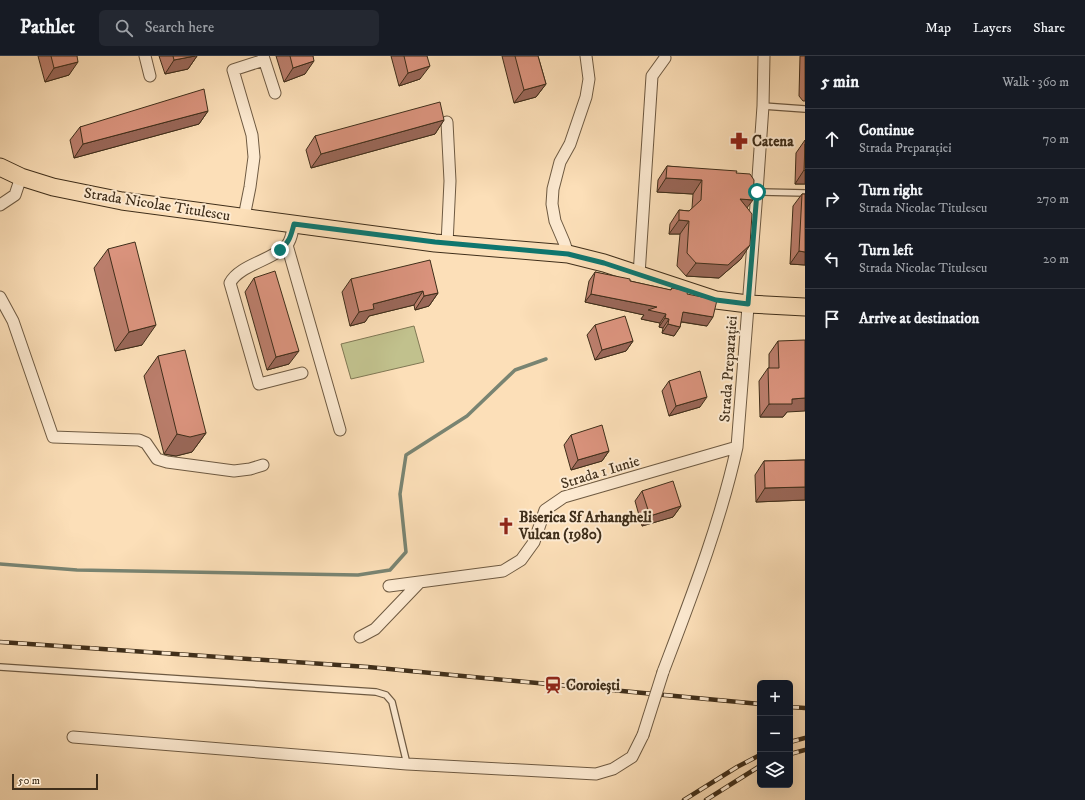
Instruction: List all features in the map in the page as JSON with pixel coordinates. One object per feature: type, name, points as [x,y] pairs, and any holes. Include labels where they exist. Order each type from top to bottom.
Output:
[{"type":"main road","name":"Strada Nicolae Titulescu","points":[[0,167],[21,177],[53,187],[102,197],[448,244],[568,254],[584,257],[716,300],[748,304],[805,307]]},
{"type":"street","points":[[145,56],[150,76]]},
{"type":"street","points":[[568,254],[555,221],[552,204],[553,189],[560,162],[570,144],[586,97],[589,79],[586,56]]},
{"type":"street","name":"Strada Preparației","points":[[73,737],[407,764],[596,774],[613,769],[632,757],[643,735],[663,672],[708,553],[729,482],[737,447],[763,106],[764,56]]},
{"type":"street","points":[[244,217],[253,164],[252,134],[233,70],[264,58],[275,93]]},
{"type":"street","points":[[639,275],[652,76],[665,58]]},
{"type":"street","points":[[447,122],[450,181],[448,244]]},
{"type":"street","points":[[0,205],[15,195],[21,177]]},
{"type":"street","points":[[294,224],[287,245],[232,278],[230,283],[259,384],[302,373]]},
{"type":"street","points":[[287,245],[340,430]]},
{"type":"street","points":[[0,297],[13,321],[53,437],[139,440],[146,443],[157,459],[167,462],[234,471],[250,469],[263,465]]},
{"type":"street","name":"Strada 1 Iunie","points":[[389,586],[503,571],[521,560],[534,542],[545,510],[564,497],[737,447]]},
{"type":"street","points":[[360,637],[375,629],[419,583]]},
{"type":"lane","points":[[763,106],[805,109]]},
{"type":"lane","points":[[757,192],[805,193]]},
{"type":"lane","points":[[0,667],[381,693],[386,695],[392,702],[407,764]]},
{"type":"green space","points":[[414,326],[424,362],[351,379],[341,344]]},
{"type":"building","points":[[51,56],[77,56],[78,62],[54,68]]},
{"type":"building","points":[[173,56],[195,56],[174,60]]},
{"type":"building","points":[[290,56],[313,56],[314,61],[293,68]]},
{"type":"building","points":[[404,56],[427,56],[430,66],[408,73]]},
{"type":"building","points":[[515,56],[538,56],[546,84],[524,90]]},
{"type":"building","points":[[204,89],[208,111],[83,144],[80,127]]},
{"type":"building","points":[[440,102],[444,120],[321,154],[315,136]]},
{"type":"building","points":[[805,144],[805,171],[804,170]]},
{"type":"building","points":[[667,166],[737,171],[736,173],[750,174],[754,180],[753,200],[740,199],[752,214],[750,245],[728,265],[696,263],[687,253],[689,221],[679,220],[679,210],[689,211],[701,200],[702,180],[666,178]]},
{"type":"building","points":[[802,194],[805,194],[805,252],[799,251]]},
{"type":"building","points":[[135,242],[156,325],[129,332],[108,249]]},
{"type":"building","points":[[430,260],[438,293],[424,296],[423,291],[373,304],[374,309],[359,312],[351,279]]},
{"type":"building","points":[[275,271],[299,351],[276,357],[254,278]]},
{"type":"building","points":[[595,272],[630,279],[630,281],[671,290],[672,288],[688,291],[687,294],[717,300],[713,317],[683,312],[680,327],[668,324],[669,319],[665,318],[666,314],[648,310],[657,307],[591,294]]},
{"type":"building","points":[[625,316],[633,341],[602,350],[595,325]]},
{"type":"building","points":[[805,340],[805,398],[792,399],[792,404],[769,404],[768,368],[779,368],[778,341]]},
{"type":"building","points":[[185,350],[206,433],[190,437],[177,434],[158,356]]},
{"type":"building","points":[[700,371],[707,397],[676,406],[669,381]]},
{"type":"building","points":[[602,425],[609,451],[578,460],[571,435]]},
{"type":"building","points":[[805,460],[805,487],[765,488],[764,461]]},
{"type":"building","points":[[673,481],[681,506],[650,516],[642,491]]},
{"type":"waterway","points":[[0,564],[77,570],[358,575],[390,570],[406,552],[400,494],[406,455],[467,416],[515,370],[546,359]]},
{"type":"railway","points":[[0,642],[368,667],[757,704]]},
{"type":"railway","points":[[793,707],[805,708]]},
{"type":"railway","points":[[793,741],[805,738]]},
{"type":"railway","points":[[793,753],[805,750]]},
{"type":"railway","points":[[684,800],[737,767],[757,757]]},
{"type":"railway","points":[[706,800],[757,768]]},
{"type":"place","name":"Catena","points":[[739,141]]},
{"type":"place","name":"Biserica Sf Arhangheli Vulcan (1980)","points":[[506,526]]},
{"type":"place","name":"Coroiești","points":[[553,685]]},
{"type":"route","points":[[280,250],[287,245],[294,224],[435,242],[568,254],[604,263],[716,300],[748,304],[757,192]]}]
